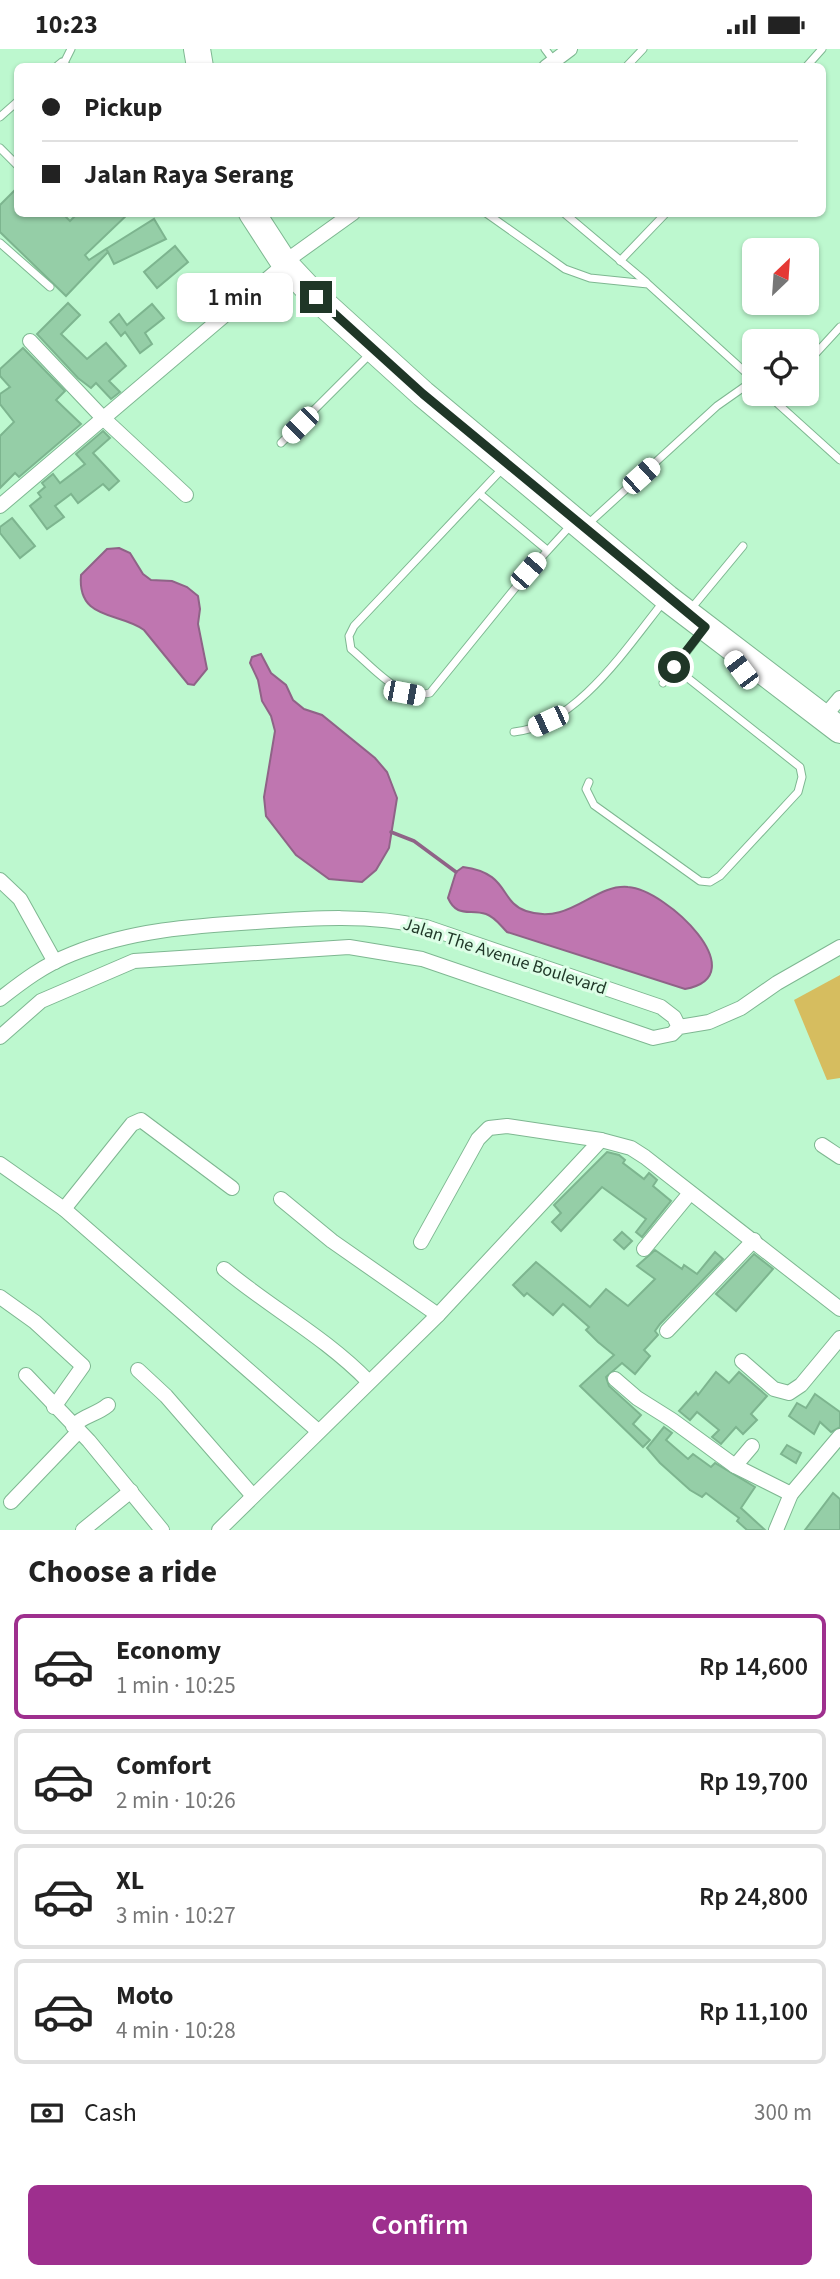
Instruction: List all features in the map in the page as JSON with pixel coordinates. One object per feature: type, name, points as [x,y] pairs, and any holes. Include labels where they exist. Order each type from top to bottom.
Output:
[{"type":"highway","points":[[255,217],[289,260],[373,349],[694,618],[834,715]]},
{"type":"highway","points":[[266,217],[289,260]]},
{"type":"highway","points":[[694,618],[741,670],[840,747]]},
{"type":"street","points":[[549,59],[570,49]]},
{"type":"street","points":[[0,506],[289,260],[348,217]]},
{"type":"street","points":[[30,341],[102,417],[186,495]]},
{"type":"street","points":[[0,880],[20,899],[55,962]]},
{"type":"street","name":"Jalan The Avenue Boulevard","points":[[0,999],[32,973],[129,935],[270,921],[360,917],[396,920],[426,927],[661,1007],[674,1017],[678,1027]]},
{"type":"street","points":[[129,935],[134,961]]},
{"type":"street","name":"Jalan The Avenue Boulevard","points":[[0,1037],[41,1001],[134,961],[320,948],[382,950],[422,959],[653,1038],[672,1034],[678,1027],[709,1022],[741,1008],[777,983],[840,947]]},
{"type":"street","points":[[64,1209],[132,1124],[141,1120],[232,1188]]},
{"type":"street","points":[[421,1242],[478,1139],[489,1128],[507,1126],[601,1140],[631,1148],[645,1157],[840,1309]]},
{"type":"street","points":[[219,1530],[438,1315],[601,1140]]},
{"type":"street","points":[[822,1145],[840,1157]]},
{"type":"street","points":[[0,1164],[64,1209],[318,1431]]},
{"type":"street","points":[[644,1249],[690,1193]]},
{"type":"street","points":[[282,1199],[332,1241],[438,1315]]},
{"type":"street","points":[[667,1331],[754,1240]]},
{"type":"street","points":[[224,1269],[258,1298],[344,1357],[368,1381]]},
{"type":"street","points":[[0,1297],[36,1322],[83,1365],[83,1370],[54,1407]]},
{"type":"street","points":[[742,1361],[774,1389],[789,1394],[801,1385],[840,1338]]},
{"type":"street","points":[[138,1370],[166,1396],[253,1496]]},
{"type":"street","points":[[26,1375],[76,1428],[162,1530]]},
{"type":"street","points":[[615,1379],[637,1398],[736,1466],[791,1495]]},
{"type":"street","points":[[11,1502],[85,1416],[97,1414],[108,1405]]},
{"type":"street","points":[[776,1530],[791,1495],[840,1436]]},
{"type":"street","points":[[736,1466],[752,1446]]},
{"type":"street","points":[[82,1530],[131,1491]]},
{"type":"lane","points":[[630,63],[643,49]]},
{"type":"lane","points":[[810,63],[822,49]]},
{"type":"lane","points":[[0,117],[14,105]]},
{"type":"lane","points":[[0,148],[14,162]]},
{"type":"lane","points":[[490,217],[565,269],[590,278],[649,284]]},
{"type":"lane","points":[[569,217],[649,284],[742,369]]},
{"type":"lane","points":[[620,261],[662,217]]},
{"type":"lane","points":[[0,243],[50,288]]},
{"type":"lane","points":[[819,350],[840,327]]},
{"type":"lane","points":[[281,443],[373,349]]},
{"type":"lane","points":[[507,464],[354,626],[349,636],[351,649],[404,693],[420,696],[430,693],[547,549],[717,406],[742,388]]},
{"type":"lane","points":[[783,406],[840,460]]},
{"type":"lane","points":[[480,493],[547,549]]},
{"type":"lane","points":[[663,683],[674,667],[694,618],[743,546]]},
{"type":"lane","points":[[514,732],[526,731],[574,705],[694,618]]},
{"type":"lane","points":[[589,782],[586,789],[594,805],[700,881],[710,882],[720,876],[797,792],[802,777],[800,767],[674,667]]},
{"type":"shaded area","points":[[119,548],[130,553],[143,574],[151,580],[172,581],[187,587],[198,596],[198,624],[207,669],[194,685],[188,684],[144,630],[102,613],[86,600],[81,575],[107,549]]},
{"type":"shaded area","points":[[261,654],[271,673],[286,685],[293,700],[304,709],[322,715],[375,758],[387,772],[397,798],[389,848],[376,870],[362,882],[329,879],[296,855],[266,816],[264,797],[275,731],[250,663],[252,657]]},
{"type":"shaded area","points":[[463,867],[489,875],[517,907],[542,914],[568,909],[615,888],[628,887],[644,891],[682,917],[698,934],[709,952],[712,968],[705,981],[685,989],[507,932],[489,915],[459,911],[452,904],[448,898],[456,872]]},
{"type":"shaded area","points":[[840,975],[840,1078],[827,1080],[794,1000]]},
{"type":"building","points":[[14,191],[14,217],[66,217],[70,221],[74,217],[125,217],[85,255],[89,260],[154,219],[166,239],[114,264],[108,252],[66,296],[0,232],[0,205]]},
{"type":"building","points":[[175,246],[188,262],[157,288],[144,272]]},
{"type":"building","points":[[68,303],[80,315],[61,334],[87,359],[106,343],[126,366],[109,381],[120,392],[111,399],[96,383],[91,388],[78,378],[37,334]]},
{"type":"building","points":[[152,304],[164,318],[145,333],[152,344],[140,353],[125,332],[121,336],[110,322],[119,314],[127,325]]},
{"type":"building","points":[[23,348],[65,391],[56,400],[81,424],[19,477],[15,473],[0,488],[0,436],[14,422],[0,404],[0,394],[10,387],[0,376],[0,369]]},
{"type":"building","points":[[103,431],[110,438],[93,453],[119,481],[109,490],[103,484],[78,503],[71,494],[55,506],[64,517],[47,529],[30,506],[41,497],[38,493],[45,487],[42,483],[53,474],[60,483],[85,464],[76,454]]},
{"type":"building","points":[[12,518],[35,546],[20,558],[0,533],[0,527]]},
{"type":"building","points":[[607,1152],[619,1155],[625,1160],[623,1163],[644,1179],[649,1173],[657,1180],[653,1186],[671,1201],[642,1237],[636,1232],[646,1219],[602,1187],[561,1231],[552,1222],[561,1213],[554,1205]]},
{"type":"building","points":[[622,1232],[632,1241],[624,1249],[614,1240]]},
{"type":"building","points":[[655,1250],[682,1269],[684,1265],[697,1274],[715,1252],[723,1259],[660,1324],[655,1331],[658,1335],[644,1350],[650,1356],[635,1374],[622,1363],[606,1377],[609,1386],[641,1415],[633,1424],[650,1440],[643,1447],[580,1386],[614,1355],[586,1330],[589,1327],[563,1304],[553,1315],[527,1293],[524,1296],[513,1285],[536,1262],[590,1307],[606,1289],[628,1306],[655,1279],[637,1266]]},
{"type":"building","points":[[754,1254],[773,1269],[736,1311],[716,1294]]},
{"type":"building","points":[[716,1372],[729,1383],[739,1372],[767,1396],[751,1414],[757,1420],[743,1434],[736,1427],[721,1444],[712,1437],[719,1430],[697,1412],[690,1420],[679,1411],[696,1392],[698,1395]]},
{"type":"building","points":[[815,1394],[840,1412],[840,1427],[831,1432],[820,1422],[814,1434],[789,1416],[797,1403],[806,1408]]},
{"type":"building","points":[[664,1427],[672,1433],[666,1440],[688,1459],[693,1454],[711,1467],[715,1463],[755,1487],[741,1508],[765,1530],[747,1530],[737,1521],[739,1518],[706,1493],[702,1497],[690,1490],[660,1463],[647,1448]]},
{"type":"building","points":[[787,1445],[801,1453],[796,1463],[781,1454]]},
{"type":"building","points":[[833,1493],[840,1499],[840,1530],[805,1530]]},
{"type":"waterway","points":[[391,832],[414,841],[456,872]]},
{"type":"route","points":[[316,297],[423,394],[705,627],[674,667]]}]
